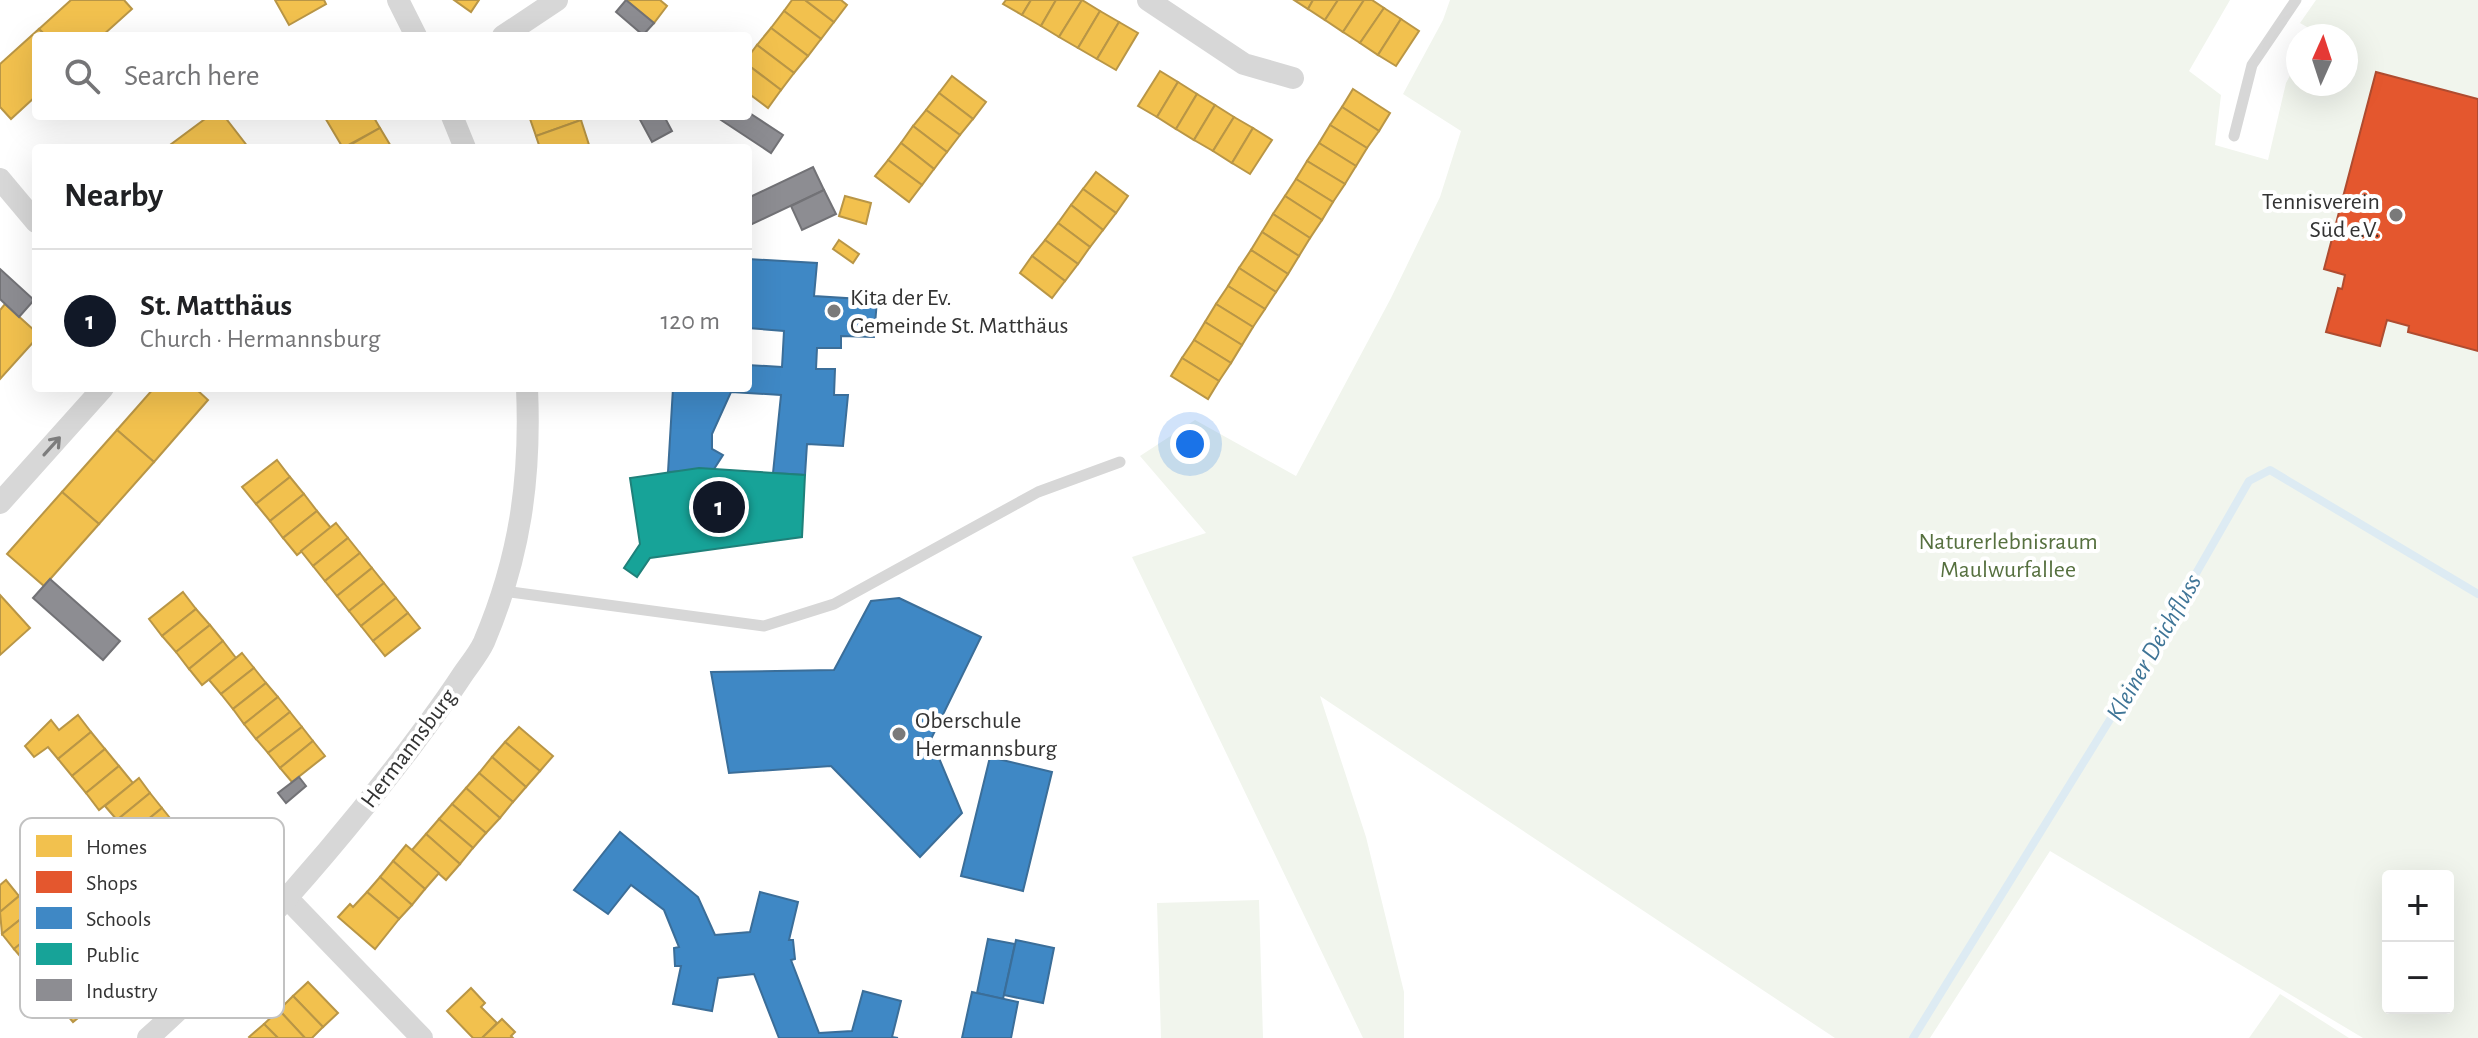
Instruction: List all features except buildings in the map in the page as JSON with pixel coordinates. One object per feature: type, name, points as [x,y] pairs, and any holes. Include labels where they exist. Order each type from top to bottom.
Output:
[{"type":"street","points":[[398,0],[414,32]]},
{"type":"street","points":[[509,32],[557,0]]},
{"type":"street","points":[[1148,0],[1244,64],[1293,78]]},
{"type":"street","points":[[454,120],[463,144]]},
{"type":"street","points":[[0,179],[32,217]]},
{"type":"street","points":[[0,503],[99,392]]},
{"type":"street","name":"Hermannsburg","points":[[284,901],[429,725],[482,646],[503,591],[524,506],[529,441],[527,392]]},
{"type":"street","points":[[287,898],[422,1038]]},
{"type":"street","name":"Hermannsburg","points":[[148,1038],[168,1018]]},
{"type":"lane","points":[[2234,136],[2252,65],[2296,0]]},
{"type":"lane","points":[[503,591],[764,626],[834,604],[1038,492],[1120,462]]},
{"type":"green space","name":"Naturerlebnisraum Maulwurfallee","points":[[1450,0],[2230,0],[2189,71],[2221,95],[2215,145],[2268,160],[2286,83],[2286,96],[2358,96],[2358,24],[2300,23],[2316,0],[2478,0],[2478,1038],[2363,1038],[2050,851],[1930,1038],[1835,1038],[1320,696],[1366,837],[1404,992],[1404,1038],[1363,1038],[1132,557],[1206,533],[1140,456],[1195,420],[1296,476],[1391,298],[1440,197],[1461,131],[1403,94],[1443,20]]},
{"type":"green space","points":[[1259,900],[1263,1038],[1161,1038],[1157,903]]},
{"type":"green space","points":[[2280,994],[2349,1038],[2249,1038]]},
{"type":"waterway","name":"Kleiner Deichfluss","points":[[1913,1038],[2140,671],[2249,481],[2270,470],[2478,594]]},
{"type":"place","name":"Tennisverein Süd e.V.","points":[[2396,215]]},
{"type":"place","name":"Kita der Ev. Gemeinde St. Matthäus","points":[[834,311]]},
{"type":"place","name":"St. Matthäus","points":[[719,507]]},
{"type":"place","name":"Oberschule Hermannsburg","points":[[899,734]]}]
